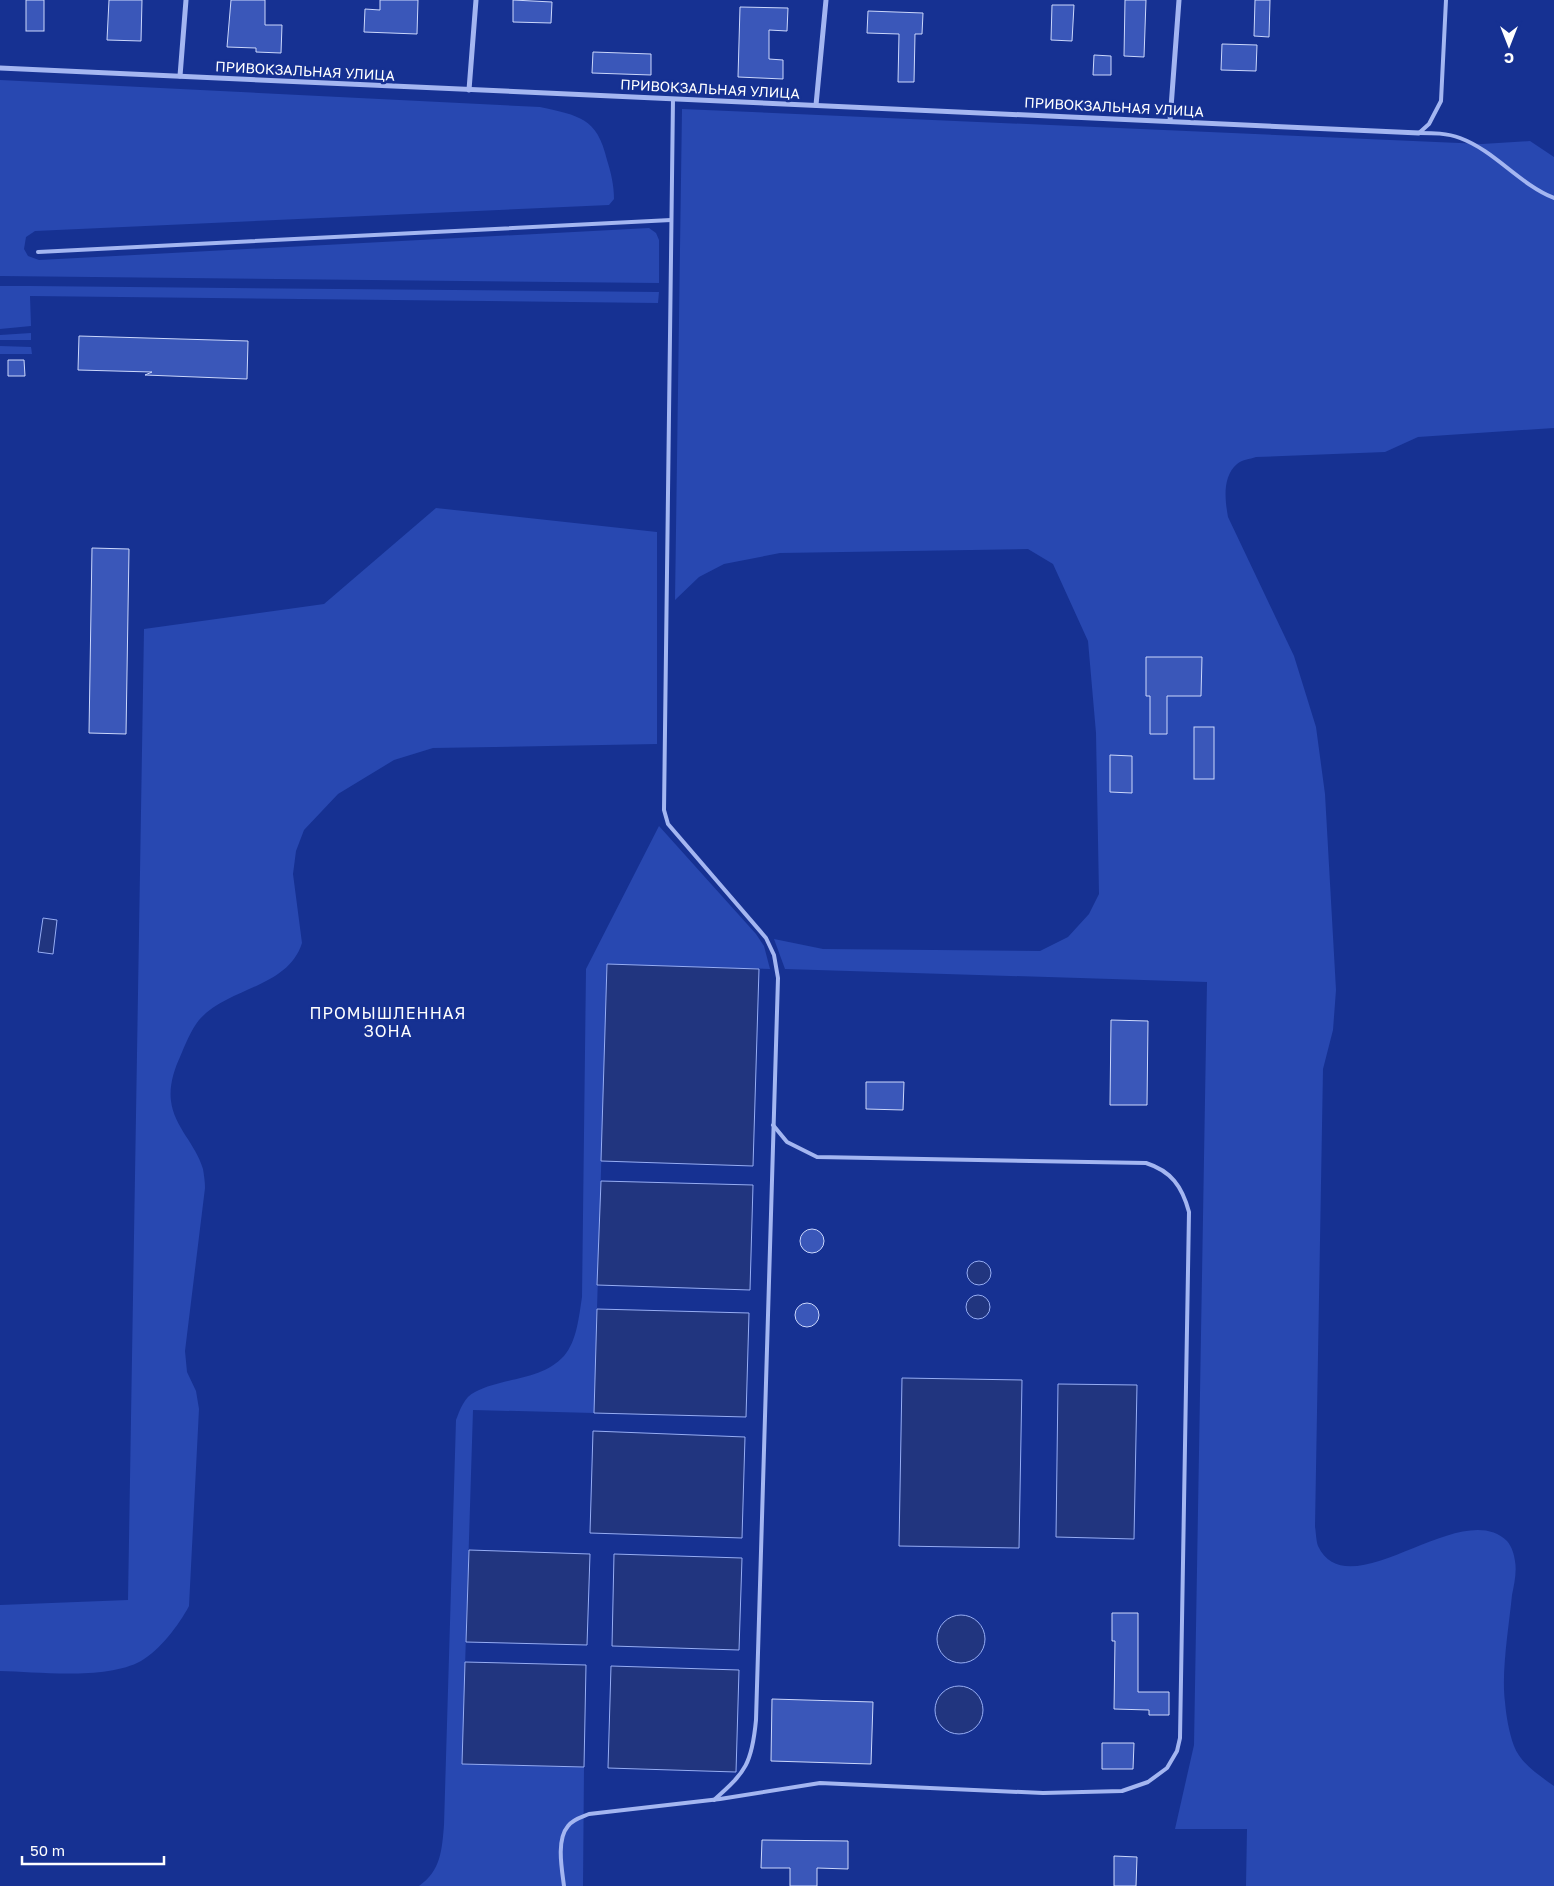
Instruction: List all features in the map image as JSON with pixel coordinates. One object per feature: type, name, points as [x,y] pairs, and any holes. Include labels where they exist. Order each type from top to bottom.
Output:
[{"type":"street","points":[[180,76],[186,0]]},
{"type":"street","points":[[468,90],[476,0]]},
{"type":"street","points":[[816,105],[826,0]]},
{"type":"street","points":[[1170,121],[1179,0]]},
{"type":"street","name":"ПРИВОКЗАЛЬНАЯ УЛИЦА","points":[[0,68],[1418,133]]},
{"type":"lane","points":[[1418,133],[1429,124],[1441,101],[1446,0]]},
{"type":"lane","points":[[673,99],[664,810],[668,824],[766,938],[774,955],[778,978],[756,1720],[754,1742],[743,1772],[714,1800]]},
{"type":"lane","points":[[1418,133],[1435,133],[1462,139],[1489,155],[1521,181],[1554,198]]},
{"type":"lane","points":[[38,252],[671,220]]},
{"type":"lane","points":[[564,1886],[563,1838],[566,1827],[574,1820],[589,1814],[714,1800],[820,1783],[1043,1793],[1122,1790],[1148,1782],[1167,1768],[1177,1751],[1180,1738],[1189,1212],[1183,1191],[1169,1173],[1146,1163],[817,1157],[787,1142],[773,1125]]},
{"type":"shaded area","points":[[0,80],[540,107],[576,116],[592,127],[603,146],[611,174],[614,199],[609,205],[35,231],[26,237],[24,249],[28,256],[39,260],[649,228],[656,233],[659,240],[659,283],[0,276]]},
{"type":"shaded area","points":[[682,109],[1482,144],[1530,141],[1554,157],[1554,428],[1418,437],[1385,452],[1256,457],[1237,464],[1232,469],[1227,482],[1226,503],[1228,517],[1294,656],[1316,727],[1325,794],[1336,990],[1333,1030],[1323,1069],[1315,1527],[1317,1544],[1333,1563],[1354,1566],[1379,1561],[1462,1532],[1487,1531],[1509,1543],[1514,1556],[1516,1570],[1505,1663],[1504,1690],[1506,1713],[1517,1752],[1531,1769],[1554,1786],[1554,1886],[1246,1886],[1247,1829],[1175,1829],[1194,1745],[1207,982],[785,969],[774,939],[823,949],[1040,951],[1068,937],[1089,914],[1099,894],[1096,733],[1088,641],[1053,564],[1028,549],[780,553],[724,564],[699,577],[675,600]]},
{"type":"shaded area","points":[[0,286],[659,292],[658,303],[30,296],[31,326],[0,329]]},
{"type":"shaded area","points":[[31,333],[31,340],[0,340],[0,335]]},
{"type":"shaded area","points":[[0,346],[31,347],[32,354],[0,354]]},
{"type":"shaded area","points":[[436,508],[657,532],[657,744],[433,748],[394,760],[338,794],[304,830],[296,851],[293,874],[302,943],[295,958],[271,978],[225,1000],[199,1020],[184,1048],[171,1084],[171,1101],[176,1119],[200,1160],[205,1186],[185,1351],[187,1372],[196,1391],[199,1409],[189,1606],[162,1644],[141,1661],[127,1667],[110,1671],[72,1674],[0,1671],[0,1605],[128,1600],[144,629],[324,604]]},
{"type":"shaded area","points":[[659,826],[756,934],[764,946],[770,969],[607,965],[594,1413],[473,1410],[462,1764],[584,1767],[583,1886],[419,1886],[432,1874],[439,1859],[444,1825],[456,1420],[463,1404],[471,1394],[486,1387],[533,1374],[555,1364],[564,1356],[575,1336],[582,1297],[586,969]]},
{"type":"shaded area","points":[[43,918],[57,920],[53,954],[38,952]]},
{"type":"shaded area","points":[[607,964],[759,969],[753,1166],[601,1161]]},
{"type":"shaded area","points":[[601,1181],[753,1185],[750,1290],[597,1285]]},
{"type":"shaded area","points":[[979,1261],[984,1262],[990,1268],[990,1278],[984,1284],[979,1285],[974,1284],[968,1278],[967,1273],[968,1268],[974,1262]]},
{"type":"shaded area","points":[[978,1295],[983,1296],[989,1302],[989,1312],[983,1318],[978,1319],[973,1318],[967,1312],[966,1307],[967,1302],[973,1296]]},
{"type":"shaded area","points":[[597,1309],[749,1313],[746,1417],[594,1413]]},
{"type":"shaded area","points":[[902,1378],[1022,1380],[1019,1548],[899,1546]]},
{"type":"shaded area","points":[[1058,1384],[1137,1385],[1134,1539],[1056,1537]]},
{"type":"shaded area","points":[[593,1431],[745,1437],[742,1538],[590,1533]]},
{"type":"shaded area","points":[[469,1550],[590,1554],[587,1645],[466,1642]]},
{"type":"shaded area","points":[[614,1554],[742,1558],[739,1650],[612,1646]]},
{"type":"shaded area","points":[[956,1615],[966,1615],[978,1622],[985,1634],[985,1644],[978,1656],[966,1663],[956,1663],[948,1659],[941,1652],[937,1644],[937,1634],[941,1626],[948,1619]]},
{"type":"shaded area","points":[[465,1662],[586,1665],[584,1767],[462,1764]]},
{"type":"shaded area","points":[[611,1666],[739,1670],[736,1772],[608,1768]]},
{"type":"shaded area","points":[[954,1686],[964,1686],[976,1693],[983,1705],[983,1715],[976,1727],[964,1734],[954,1734],[946,1730],[939,1723],[935,1715],[935,1705],[939,1697],[946,1690]]},
{"type":"building","points":[[26,0],[44,0],[44,31],[26,31]]},
{"type":"building","points":[[109,0],[142,0],[141,41],[107,40]]},
{"type":"building","points":[[231,0],[265,0],[265,25],[282,25],[281,53],[256,52],[256,48],[227,47]]},
{"type":"building","points":[[380,0],[418,0],[417,34],[364,32],[365,9],[380,10]]},
{"type":"building","points":[[513,0],[552,2],[551,23],[513,22]]},
{"type":"building","points":[[1125,0],[1146,0],[1144,57],[1124,56]]},
{"type":"building","points":[[1255,0],[1270,0],[1269,37],[1254,36]]},
{"type":"building","points":[[1052,5],[1074,5],[1072,41],[1051,40]]},
{"type":"building","points":[[740,7],[788,8],[787,31],[769,30],[769,59],[783,60],[783,79],[738,77]]},
{"type":"building","points":[[868,11],[923,13],[922,34],[915,34],[914,82],[898,82],[899,34],[867,33]]},
{"type":"building","points":[[1222,44],[1257,45],[1256,71],[1221,70]]},
{"type":"building","points":[[593,52],[651,54],[651,75],[592,73]]},
{"type":"building","points":[[1094,55],[1111,56],[1111,75],[1093,75]]},
{"type":"building","points":[[79,336],[248,341],[247,379],[145,375],[152,372],[78,370]]},
{"type":"building","points":[[8,360],[24,360],[25,376],[8,376]]},
{"type":"building","points":[[92,548],[129,549],[126,734],[89,733]]},
{"type":"building","points":[[1146,657],[1202,657],[1201,696],[1167,696],[1167,734],[1150,734],[1150,696],[1146,696]]},
{"type":"building","points":[[1194,727],[1214,727],[1214,779],[1194,779]]},
{"type":"building","points":[[1110,755],[1132,756],[1132,793],[1110,792]]},
{"type":"building","points":[[1111,1020],[1148,1021],[1147,1105],[1110,1105]]},
{"type":"building","points":[[866,1082],[904,1082],[903,1110],[866,1109]]},
{"type":"building","points":[[812,1229],[817,1230],[823,1236],[823,1246],[817,1252],[812,1253],[807,1252],[801,1246],[800,1241],[801,1236],[807,1230]]},
{"type":"building","points":[[807,1303],[812,1304],[818,1310],[818,1320],[812,1326],[807,1327],[802,1326],[796,1320],[795,1315],[796,1310],[802,1304]]},
{"type":"building","points":[[1112,1613],[1138,1613],[1138,1692],[1169,1692],[1169,1715],[1149,1715],[1149,1710],[1114,1709],[1115,1641],[1112,1641]]},
{"type":"building","points":[[772,1699],[873,1702],[871,1764],[771,1761]]},
{"type":"building","points":[[1102,1743],[1134,1743],[1133,1769],[1102,1769]]},
{"type":"building","points":[[762,1840],[848,1841],[848,1869],[817,1868],[817,1886],[790,1886],[790,1868],[761,1868]]},
{"type":"building","points":[[1114,1856],[1137,1857],[1136,1886],[1114,1886]]},
{"type":"district","name":"ПРОМЫШЛЕННАЯ ЗОНА","points":[[388,1022]]}]
